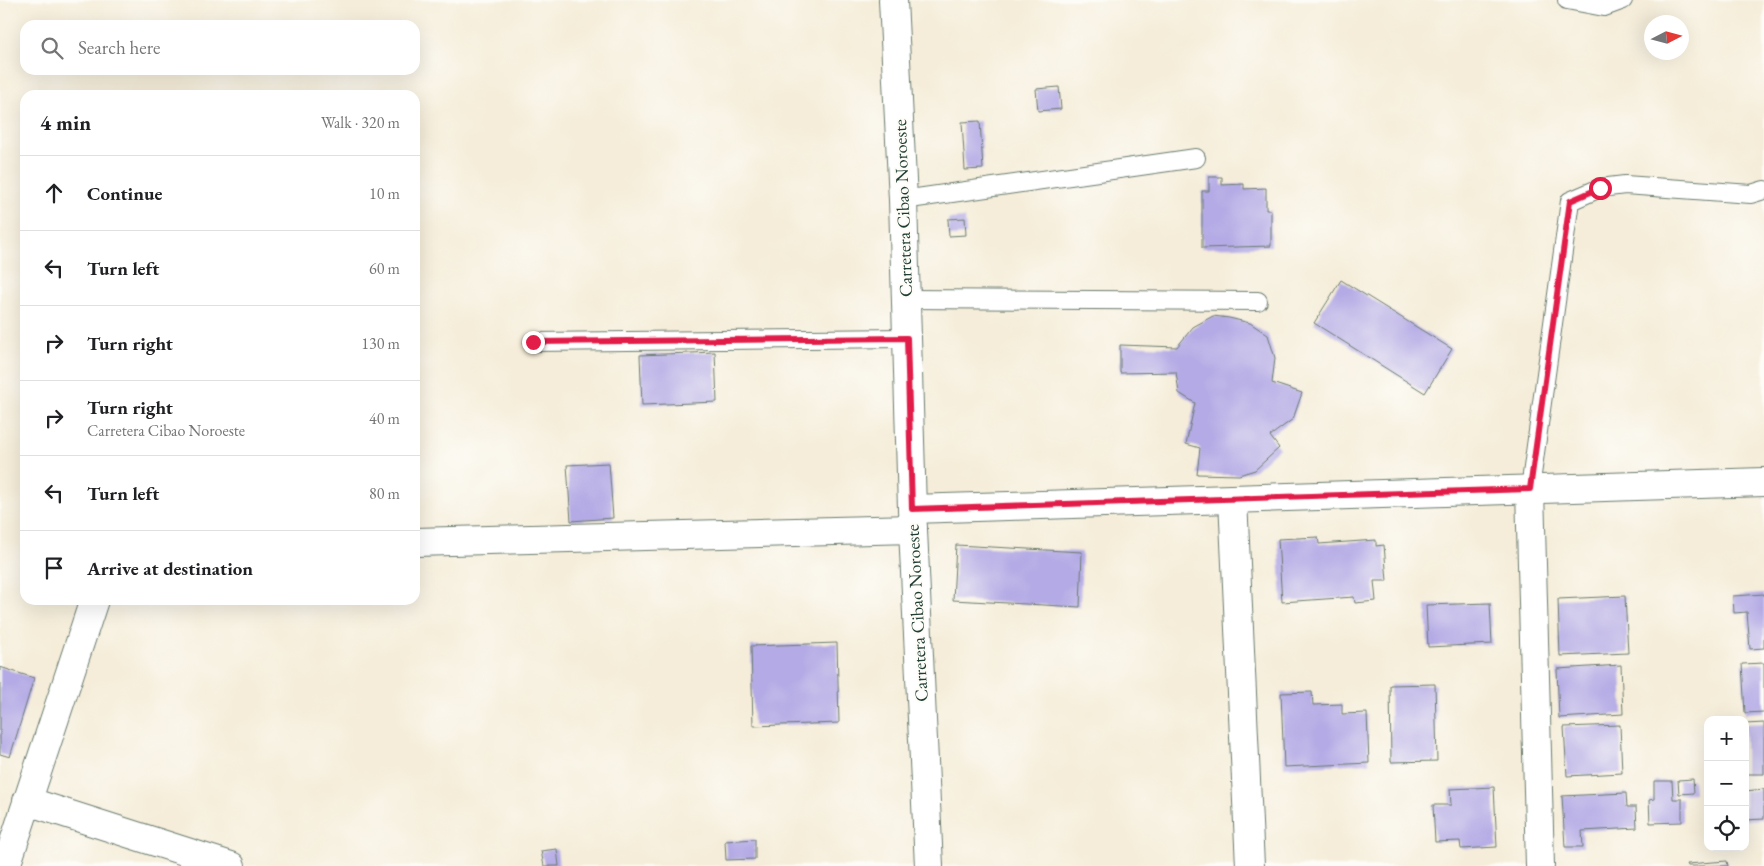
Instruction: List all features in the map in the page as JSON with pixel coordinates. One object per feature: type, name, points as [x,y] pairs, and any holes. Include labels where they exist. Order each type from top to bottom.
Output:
[{"type":"street","name":"Carretera Cibao Noroeste","points":[[893,0],[903,200],[913,519],[929,866]]},
{"type":"street","points":[[420,542],[913,519],[1234,499],[1764,482]]},
{"type":"street","points":[[1530,489],[1540,866]]},
{"type":"street","points":[[1234,499],[1250,866]]},
{"type":"street","points":[[6,866],[92,605]]},
{"type":"street","points":[[28,801],[231,866]]},
{"type":"lane","points":[[1567,0],[1604,7],[1623,0]]},
{"type":"lane","points":[[903,200],[1196,158]]},
{"type":"lane","points":[[1530,489],[1570,201],[1600,188],[1625,185],[1751,194],[1764,190]]},
{"type":"lane","points":[[906,299],[1258,301]]},
{"type":"lane","points":[[533,342],[907,338]]},
{"type":"building","points":[[1059,87],[1061,109],[1038,111],[1036,89]]},
{"type":"building","points":[[980,121],[983,169],[965,170],[962,122]]},
{"type":"building","points":[[1209,177],[1222,177],[1222,185],[1244,184],[1244,189],[1266,188],[1266,210],[1271,210],[1271,246],[1202,248],[1202,191],[1209,191]]},
{"type":"building","points":[[965,218],[966,235],[949,236],[948,219]]},
{"type":"building","points":[[1341,280],[1452,349],[1425,393],[1314,323]]},
{"type":"building","points":[[1213,316],[1250,323],[1268,335],[1275,358],[1272,383],[1302,393],[1293,419],[1270,436],[1279,448],[1255,470],[1239,475],[1197,474],[1200,448],[1186,444],[1195,403],[1179,393],[1176,372],[1120,373],[1120,345],[1177,347],[1193,327]]},
{"type":"building","points":[[715,352],[717,402],[642,405],[640,355]]},
{"type":"building","points":[[609,463],[613,518],[571,521],[567,465]]},
{"type":"building","points":[[1318,537],[1319,544],[1376,540],[1376,546],[1384,545],[1387,581],[1374,581],[1376,601],[1355,603],[1354,597],[1282,602],[1278,539]]},
{"type":"building","points":[[956,545],[1082,552],[1080,607],[953,600]]},
{"type":"building","points":[[1764,594],[1764,648],[1750,649],[1747,612],[1734,613],[1733,596]]},
{"type":"building","points":[[1625,596],[1628,653],[1560,656],[1558,599]]},
{"type":"building","points":[[1490,603],[1492,644],[1428,647],[1426,605]]},
{"type":"building","points":[[837,643],[839,723],[753,726],[751,646]]},
{"type":"building","points":[[1764,663],[1764,712],[1745,713],[1742,664]]},
{"type":"building","points":[[1621,665],[1623,714],[1559,718],[1557,669]]},
{"type":"building","points":[[0,667],[34,678],[10,757],[0,754]]},
{"type":"building","points":[[1435,684],[1437,761],[1391,762],[1390,685]]},
{"type":"building","points":[[1312,692],[1313,705],[1342,704],[1342,714],[1367,713],[1369,763],[1284,767],[1281,693]]},
{"type":"building","points":[[1764,723],[1764,774],[1749,774],[1749,724]]},
{"type":"building","points":[[1620,725],[1622,773],[1567,776],[1564,727]]},
{"type":"building","points":[[1693,779],[1694,793],[1679,794],[1678,780]]},
{"type":"building","points":[[1654,781],[1672,781],[1673,799],[1682,799],[1682,822],[1650,823],[1649,800],[1654,799]]},
{"type":"building","points":[[1494,787],[1497,847],[1461,849],[1460,841],[1435,842],[1433,805],[1451,805],[1450,789]]},
{"type":"building","points":[[1764,789],[1764,819],[1749,820],[1749,791]]},
{"type":"building","points":[[1626,793],[1627,807],[1636,807],[1637,828],[1582,831],[1583,847],[1565,847],[1562,796]]},
{"type":"building","points":[[755,839],[755,859],[726,860],[725,841]]},
{"type":"building","points":[[557,849],[559,866],[544,866],[541,851]]},
{"type":"building","points":[[1727,861],[1728,866],[1688,866],[1687,864]]},
{"type":"route","points":[[533,342],[907,338],[912,509],[1530,489],[1570,201],[1600,188]]}]
